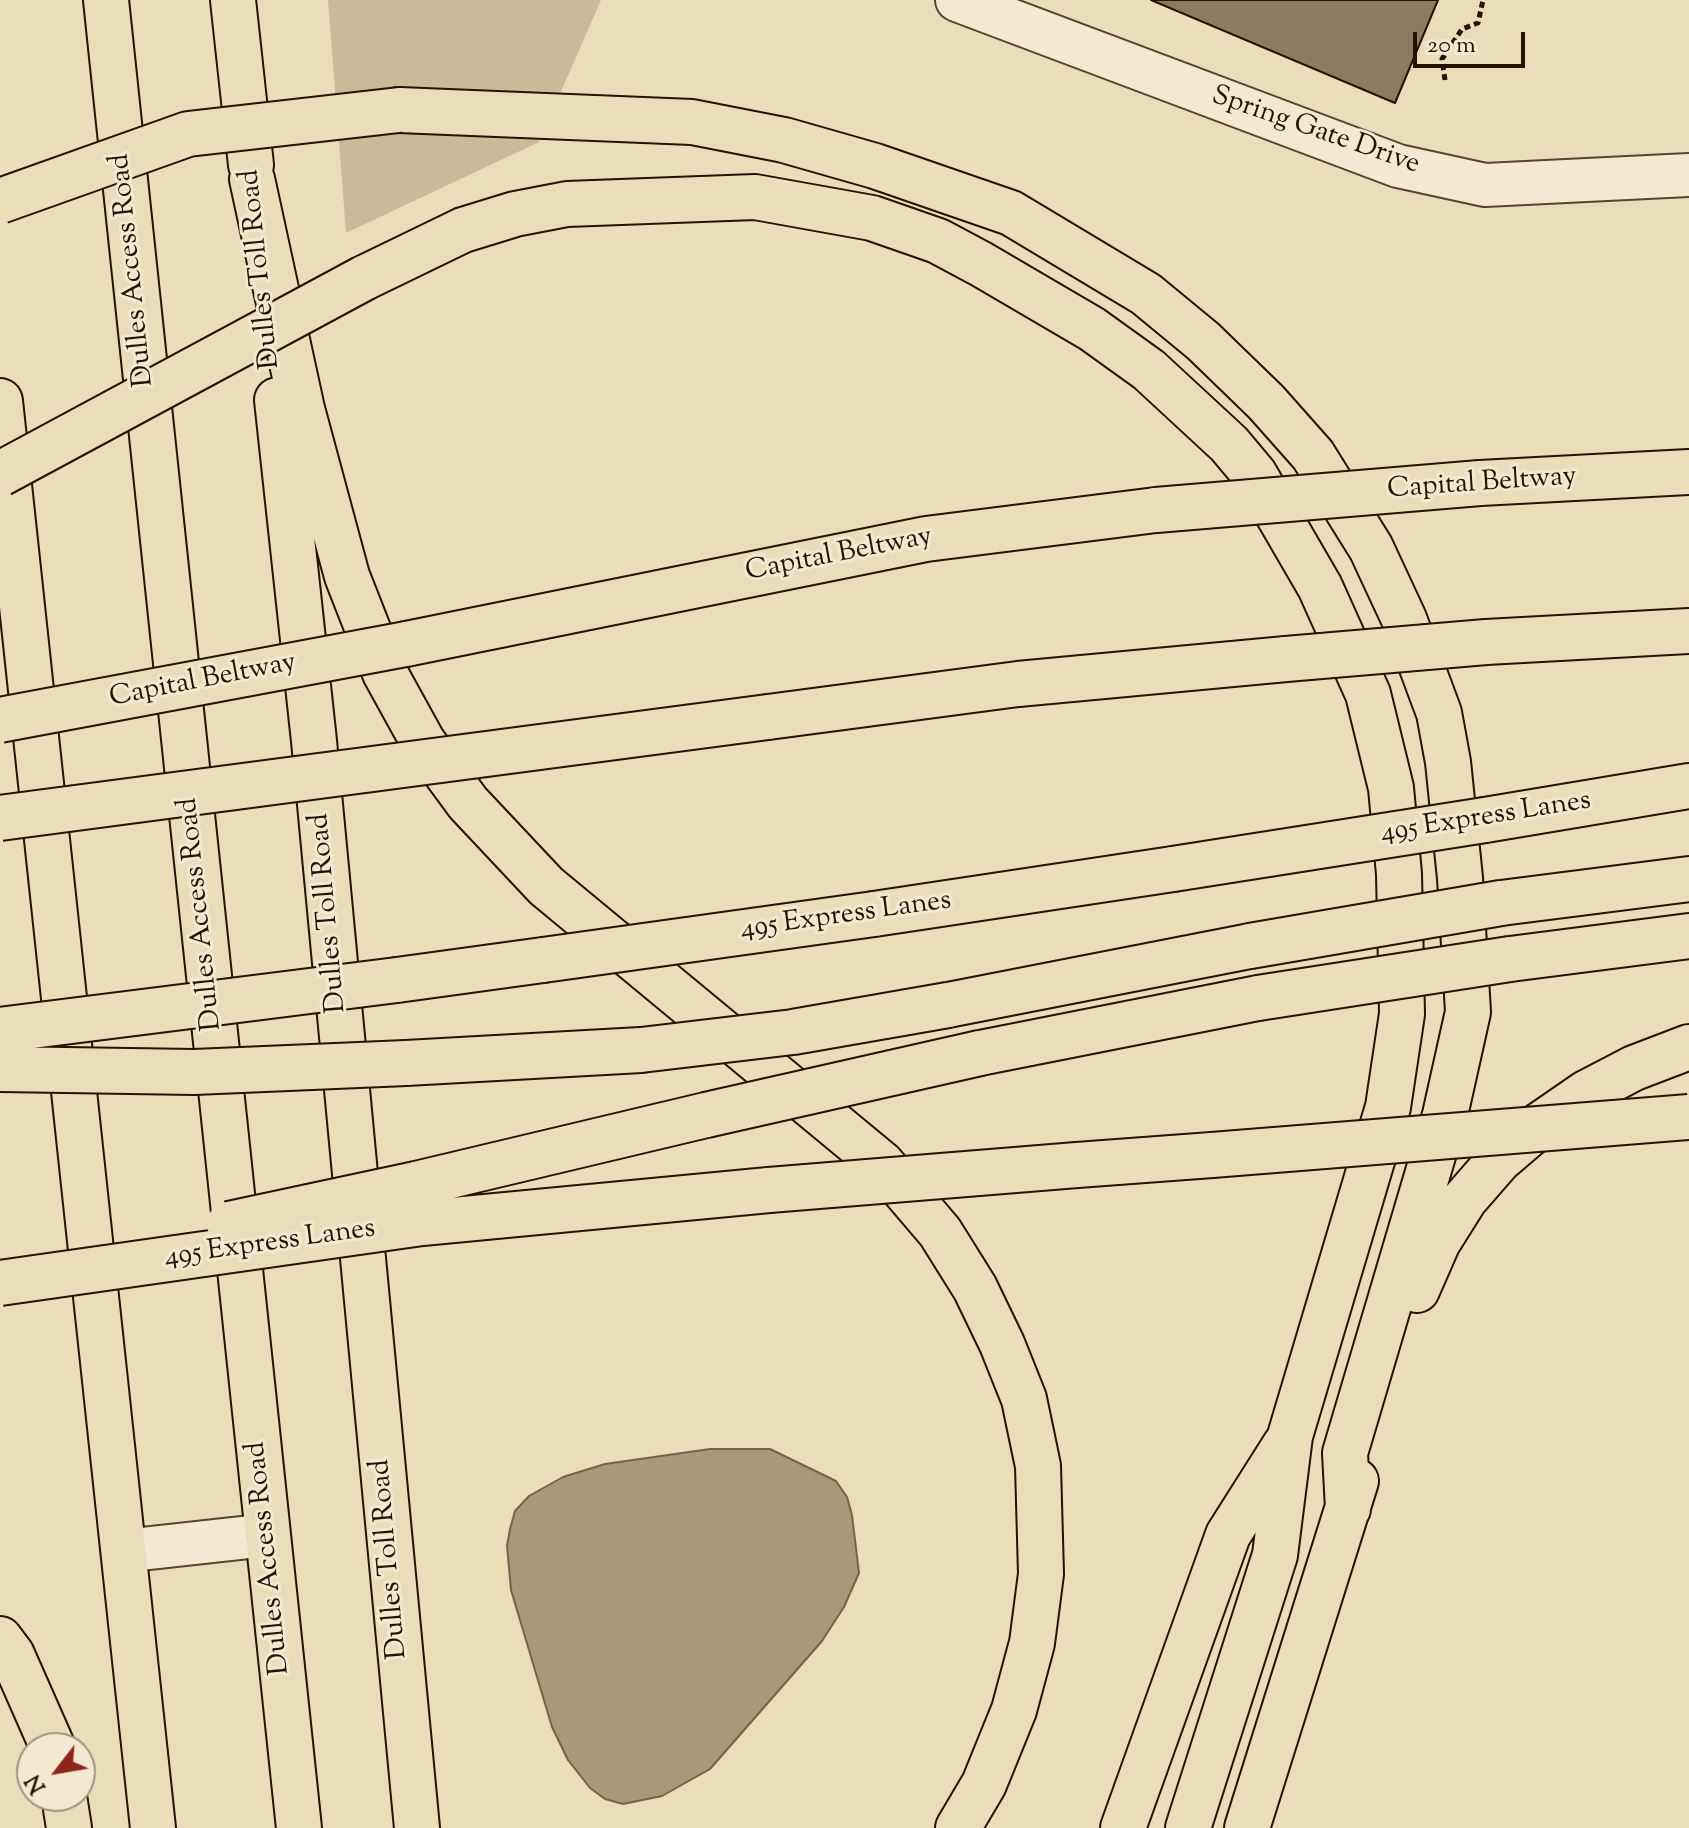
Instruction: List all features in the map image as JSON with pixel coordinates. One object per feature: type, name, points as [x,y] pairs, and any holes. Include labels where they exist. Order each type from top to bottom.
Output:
[{"type":"highway","name":"Dulles Access Road","points":[[106,0],[299,1828]]},
{"type":"highway","name":"Dulles Toll Road","points":[[233,0],[316,756],[417,1828]]},
{"type":"highway","points":[[0,201],[188,134],[399,110],[692,122],[784,140],[875,166],[1011,213],[1146,294],[1224,361],[1313,455],[1371,548],[1404,619],[1439,713],[1448,762],[1468,1012],[1445,1115],[1345,1453],[1348,1509]]},
{"type":"highway","points":[[252,179],[298,394],[347,576],[385,673],[423,742],[468,803],[546,886],[882,1164],[940,1232],[975,1288],[1002,1344],[1024,1399],[1038,1466],[1043,1540],[1041,1574],[1032,1643],[1014,1710],[984,1784],[958,1828]]},
{"type":"highway","points":[[0,474],[364,278],[463,230],[515,214],[567,204],[755,197],[872,218],[938,241],[1092,329],[1176,394],[1229,444],[1255,475],[1320,587],[1368,694],[1391,788],[1399,874],[1402,1014],[1388,1107],[1290,1436],[1275,1555],[1188,1828]]},
{"type":"highway","points":[[0,401],[153,1828]]},
{"type":"highway","name":"Capital Beltway","points":[[0,720],[406,644],[926,539],[1156,510],[1480,483],[1689,472]]},
{"type":"highway","points":[[0,818],[1018,684],[1486,642],[1689,631]]},
{"type":"highway","name":"495 Express Lanes","points":[[0,1030],[397,980],[874,914],[1689,786]]},
{"type":"highway","points":[[0,1069],[194,1072],[641,1050],[793,1032],[1250,946],[1501,903],[1689,879]]},
{"type":"highway","points":[[0,1272],[419,1204],[706,1115],[980,1053],[1258,998],[1510,959],[1689,936]]},
{"type":"highway","points":[[1247,1828],[1418,1285],[1438,1242],[1465,1199],[1499,1160],[1541,1124],[1586,1093],[1634,1068],[1689,1047]]},
{"type":"highway","name":"495 Express Lanes","points":[[0,1283],[419,1204],[769,1190],[1689,1117]]},
{"type":"highway","points":[[1123,1828],[1228,1535],[1290,1436]]},
{"type":"highway","points":[[0,1639],[12,1655],[46,1732]]},
{"type":"street","name":"Spring Gate Drive","points":[[957,0],[1398,166],[1485,185],[1689,175]]},
{"type":"street","points":[[123,1551],[268,1535]]},
{"type":"path","points":[[1445,80],[1442,59],[1462,29],[1478,23],[1483,0]]},
{"type":"shaded area","points":[[328,0],[601,0],[539,142],[346,233]]},
{"type":"shaded area","points":[[710,1449],[770,1449],[836,1481],[847,1497],[852,1515],[859,1573],[844,1607],[822,1641],[710,1769],[662,1796],[623,1804],[605,1799],[590,1788],[568,1760],[552,1727],[511,1590],[507,1546],[510,1529],[515,1511],[529,1496],[563,1477],[605,1464]]},
{"type":"building","points":[[1151,0],[1438,0],[1395,103]]}]
